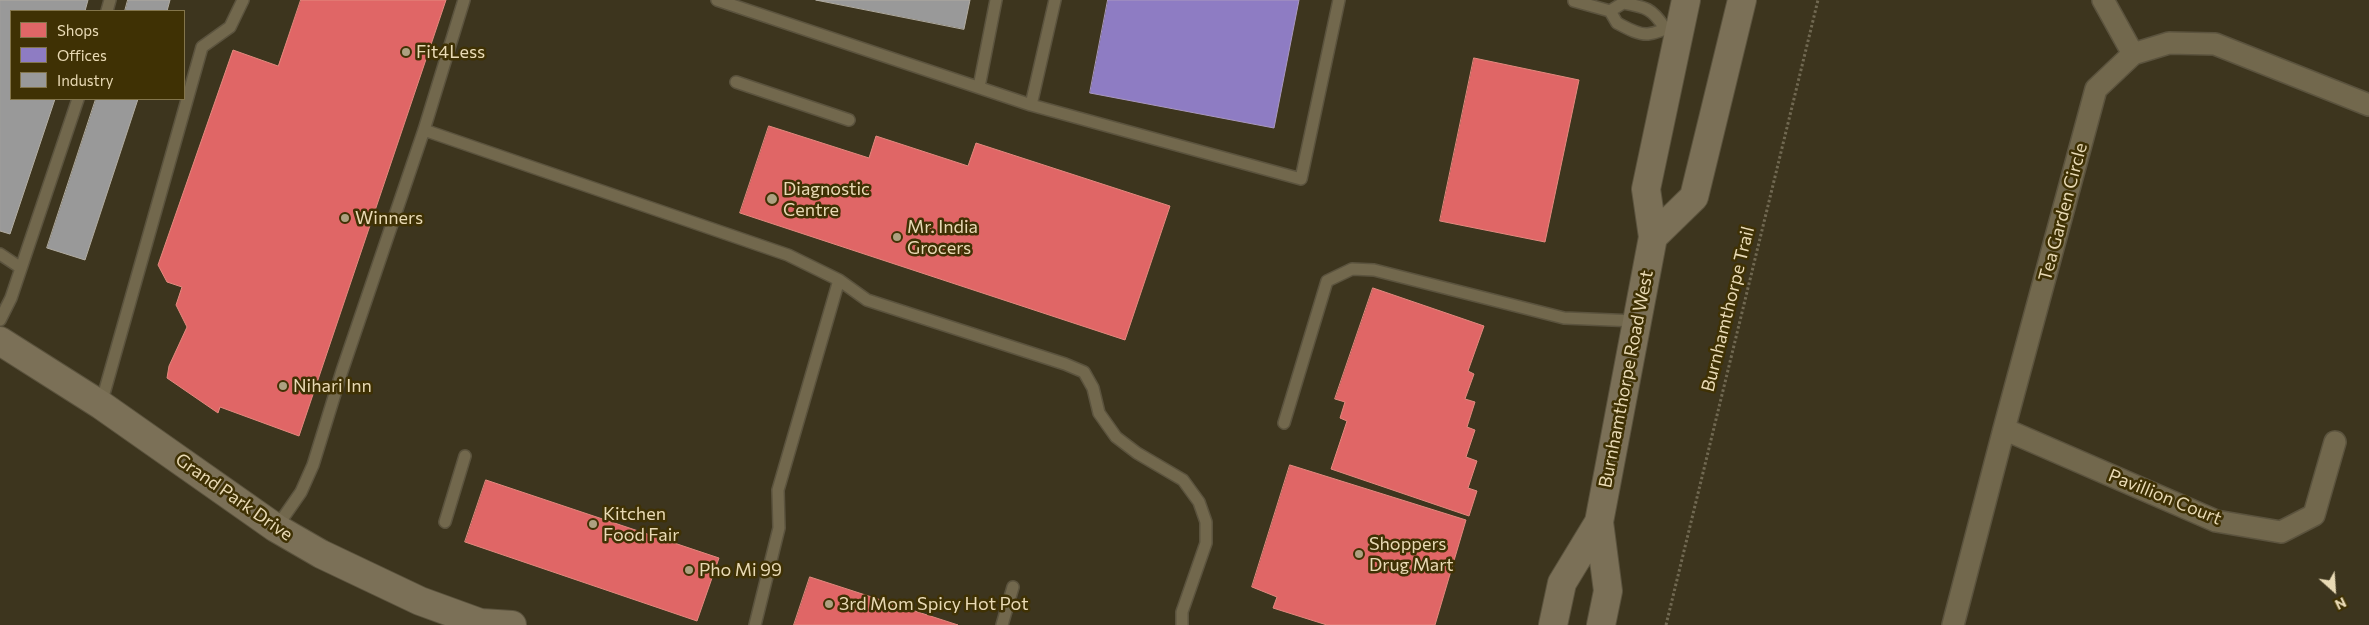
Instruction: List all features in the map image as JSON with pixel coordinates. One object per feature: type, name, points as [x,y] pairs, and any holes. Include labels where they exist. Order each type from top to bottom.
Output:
[{"type":"main road","name":"Burnhamthorpe Road West","points":[[1601,625],[1608,591],[1599,522],[1653,237],[1646,189],[1672,30],[1686,0]]},
{"type":"main road","points":[[1653,237],[1694,197],[1742,0]]},
{"type":"main road","name":"Grand Park Drive","points":[[0,341],[101,405],[276,528],[321,554],[420,601],[484,624],[512,625]]},
{"type":"main road","name":"Burnhamthorpe Road West","points":[[1553,625],[1562,582],[1599,522]]},
{"type":"street","points":[[2104,0],[2133,54]]},
{"type":"street","name":"Tea Garden Circle","points":[[1953,625],[2096,89],[2133,54],[2169,43],[2215,44],[2369,105]]},
{"type":"street","name":"Pavillion Court","points":[[2004,429],[2216,521],[2281,532],[2314,516],[2335,442]]},
{"type":"lane","points":[[101,405],[202,47],[230,27],[243,0]]},
{"type":"lane","points":[[276,528],[301,492],[313,465],[342,371],[424,130],[464,0]]},
{"type":"lane","points":[[717,0],[1031,105],[1301,178],[1339,0]]},
{"type":"lane","points":[[979,87],[996,0]]},
{"type":"lane","points":[[1031,105],[1055,0]]},
{"type":"lane","points":[[1574,1],[1605,7],[1623,3],[1639,6],[1654,11],[1672,30]]},
{"type":"lane","points":[[1605,7],[1617,23],[1634,30],[1647,34],[1672,30]]},
{"type":"lane","points":[[736,82],[849,120]]},
{"type":"lane","points":[[0,320],[21,268],[78,100]]},
{"type":"lane","points":[[424,130],[788,255],[839,280],[867,300],[1065,364],[1084,372],[1094,388],[1099,413],[1116,437],[1137,453],[1183,480],[1199,502],[1206,522],[1206,543],[1182,612],[1182,625]]},
{"type":"lane","points":[[0,254],[21,268]]},
{"type":"lane","points":[[1284,423],[1327,281],[1352,269],[1374,270],[1564,318],[1636,322]]},
{"type":"lane","points":[[755,625],[779,528],[778,490],[839,280]]},
{"type":"lane","points":[[446,522],[465,456]]},
{"type":"lane","points":[[1002,625],[1013,588]]},
{"type":"path","name":"Burnhamthorpe Trail","points":[[1666,625],[1818,0]]},
{"type":"building: Shops","points":[[301,0],[446,0],[299,436],[220,407],[218,413],[167,378],[169,366],[187,327],[176,305],[182,287],[167,282],[158,265],[233,50],[278,66]]},
{"type":"building: Shops","points":[[1474,58],[1579,80],[1545,242],[1440,221]]},
{"type":"building: Shops","points":[[769,126],[869,158],[876,136],[968,166],[976,143],[1170,206],[1125,340],[740,213]]},
{"type":"building: Shops","points":[[1373,288],[1484,326],[1468,371],[1474,374],[1465,399],[1475,402],[1467,427],[1475,430],[1466,457],[1477,461],[1468,488],[1477,491],[1469,516],[1331,469],[1347,421],[1340,418],[1345,402],[1335,399]]},
{"type":"building: Shops","name":"Shoppers Drug Mart","points":[[1290,465],[1466,520],[1435,625],[1327,625],[1273,608],[1277,597],[1252,587]]},
{"type":"building: Shops","points":[[486,480],[719,558],[697,621],[465,542]]},
{"type":"building: Shops","points":[[810,577],[958,625],[794,625]]},
{"type":"building: Offices","points":[[1108,0],[1299,0],[1274,128],[1090,93]]},
{"type":"building: Industry","points":[[0,0],[88,0],[85,10],[10,10],[10,100],[55,100],[10,234],[0,231]]},
{"type":"building: Industry","points":[[128,0],[170,0],[167,10],[125,10]]},
{"type":"building: Industry","points":[[816,0],[970,0],[964,29]]},
{"type":"building: Industry","points":[[96,100],[138,100],[85,260],[47,248]]},
{"type":"place","name":"Fit4Less","points":[[406,52]]},
{"type":"place","name":"Diagnostic Centre","points":[[772,199]]},
{"type":"place","name":"Winners","points":[[345,218]]},
{"type":"place","name":"Mr. India Grocers","points":[[897,237]]},
{"type":"place","name":"Nihari Inn","points":[[283,386]]},
{"type":"place","name":"Kitchen Food Fair","points":[[593,524]]},
{"type":"place","name":"Shoppers Drug Mart","points":[[1359,554]]},
{"type":"place","name":"Pho Mi 99","points":[[689,570]]},
{"type":"place","name":"3rd Mom Spicy Hot Pot","points":[[829,604]]}]
